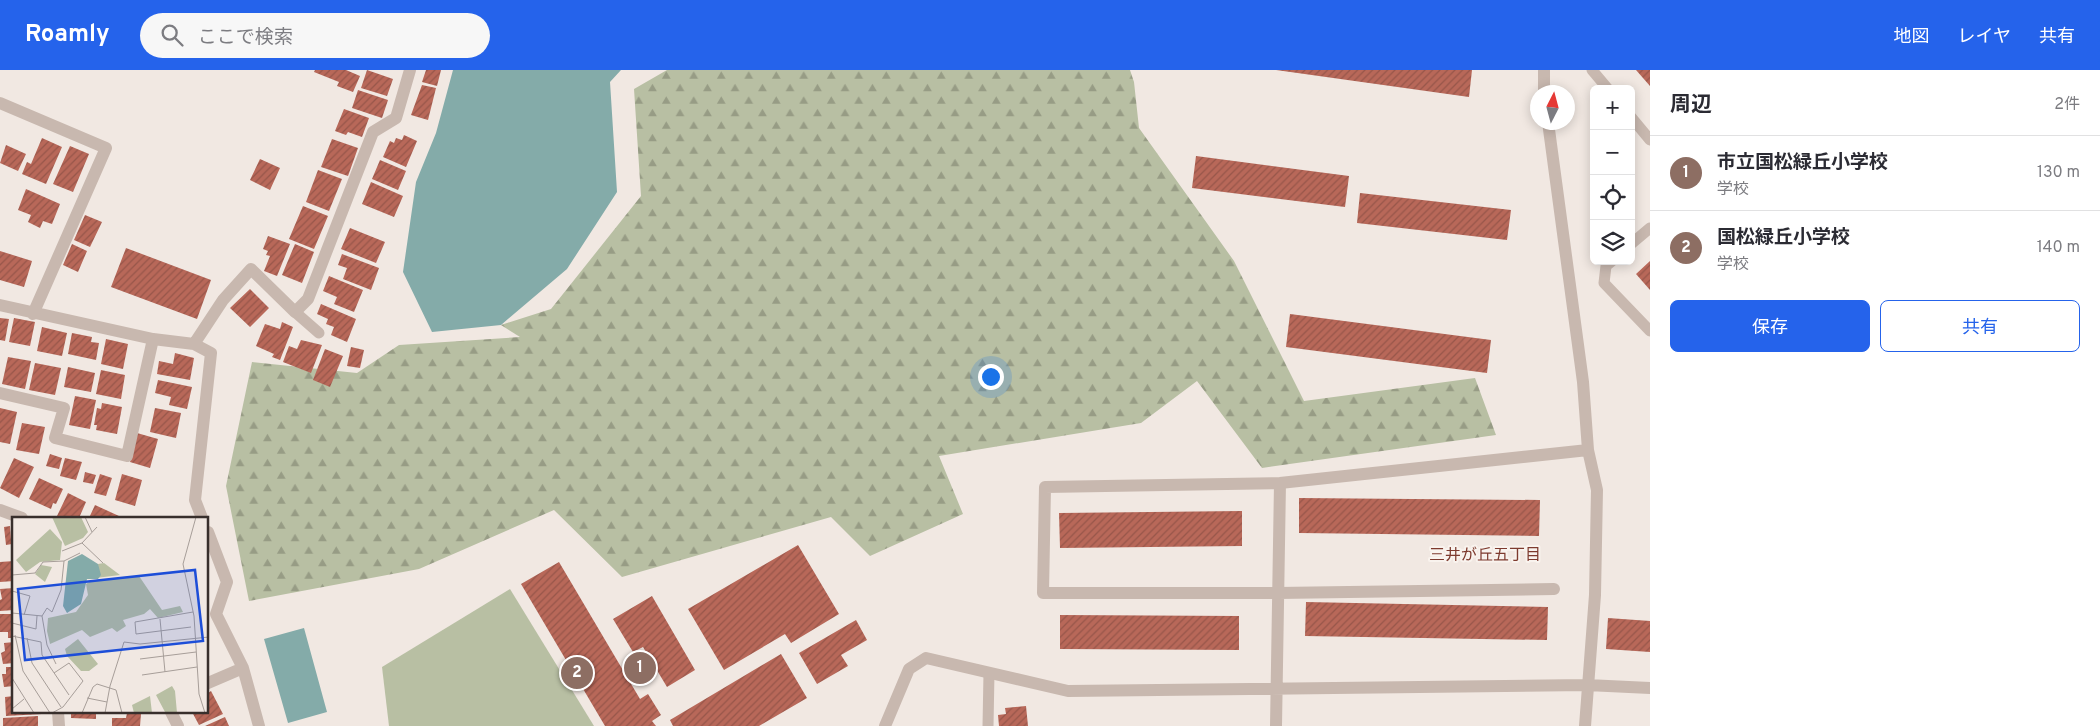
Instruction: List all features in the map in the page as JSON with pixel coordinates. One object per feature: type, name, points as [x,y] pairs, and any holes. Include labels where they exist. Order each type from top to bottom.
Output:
[{"type":"street","points":[[194,344],[223,300],[251,269],[295,312],[308,299],[373,132],[396,118],[410,70]]},
{"type":"street","points":[[1544,70],[1544,85]]},
{"type":"street","points":[[0,103],[106,148],[34,314]]},
{"type":"street","points":[[1549,130],[1583,382],[1588,450],[1597,490],[1595,595],[1584,726]]},
{"type":"street","points":[[0,305],[152,339],[194,344],[211,353],[195,500],[202,517]]},
{"type":"street","points":[[0,394],[64,408],[55,438],[126,456],[152,339]]},
{"type":"street","points":[[1554,589],[1278,594],[1043,593],[1044,487],[1280,482],[1588,450]]},
{"type":"street","points":[[1276,726],[1280,482]]},
{"type":"street","points":[[0,510],[19,517]]},
{"type":"street","points":[[209,535],[227,582],[216,614],[243,668],[260,726]]},
{"type":"street","points":[[885,726],[909,669],[926,658],[1068,691],[1587,685],[1650,688]]},
{"type":"street","points":[[209,683],[243,668]]},
{"type":"street","points":[[172,714],[178,726]]},
{"type":"lane","points":[[1592,70],[1605,85]]},
{"type":"lane","points":[[1635,122],[1650,140]]},
{"type":"lane","points":[[1635,241],[1650,228]]},
{"type":"lane","points":[[1607,265],[1604,283],[1650,332]]},
{"type":"lane","points":[[295,312],[319,333]]},
{"type":"lane","points":[[988,726],[989,673]]},
{"type":"green space","points":[[667,70],[1130,70],[1134,82],[1139,128],[1234,261],[1304,401],[1475,378],[1496,435],[1262,468],[1197,381],[1141,423],[939,456],[963,514],[870,556],[831,517],[622,577],[554,510],[419,569],[249,601],[226,486],[252,362],[357,373],[399,345],[520,337],[501,325],[551,309],[641,196],[634,89]]},
{"type":"green space","points":[[510,589],[594,726],[389,726],[382,667]]},
{"type":"water","points":[[453,70],[621,70],[610,82],[617,192],[567,269],[501,325],[432,332],[403,272],[416,182],[436,133]]},
{"type":"water","points":[[304,628],[327,712],[288,723],[264,639]]},
{"type":"building","points":[[315,70],[346,70],[360,76],[353,92],[337,86],[339,82],[314,72]]},
{"type":"building","points":[[367,70],[393,79],[387,96],[361,88]]},
{"type":"building","points":[[426,70],[441,70],[437,86],[422,82]]},
{"type":"building","points":[[1276,70],[1472,70],[1469,97]]},
{"type":"building","points":[[1636,70],[1650,70],[1650,86]]},
{"type":"building","points":[[422,85],[436,88],[428,120],[411,115]]},
{"type":"building","points":[[358,90],[388,100],[382,118],[352,108]]},
{"type":"building","points":[[344,109],[369,118],[362,137],[348,132],[346,135],[335,131]]},
{"type":"building","points":[[404,135],[417,141],[406,167],[383,157],[390,141],[394,143],[396,138],[402,140]]},
{"type":"building","points":[[42,138],[62,147],[46,184],[22,174],[27,162],[31,164]]},
{"type":"building","points":[[332,139],[358,148],[348,176],[321,167]]},
{"type":"building","points":[[6,145],[26,154],[18,171],[0,163]]},
{"type":"building","points":[[70,146],[89,154],[73,192],[53,184]]},
{"type":"building","points":[[1196,156],[1349,176],[1345,207],[1192,188]]},
{"type":"building","points":[[260,159],[280,168],[270,190],[250,180]]},
{"type":"building","points":[[380,160],[406,171],[398,190],[372,179]]},
{"type":"building","points":[[318,170],[342,179],[329,211],[306,202]]},
{"type":"building","points":[[371,182],[403,196],[394,217],[362,204]]},
{"type":"building","points":[[26,189],[60,204],[52,224],[43,221],[40,228],[28,222],[31,215],[18,210]]},
{"type":"building","points":[[1360,193],[1511,210],[1507,240],[1357,223]]},
{"type":"building","points":[[303,206],[328,216],[314,249],[289,239]]},
{"type":"building","points":[[85,215],[102,222],[90,247],[74,240]]},
{"type":"building","points":[[350,228],[385,242],[376,263],[341,249]]},
{"type":"building","points":[[268,236],[290,244],[277,276],[264,271],[270,256],[266,255],[268,251],[263,249]]},
{"type":"building","points":[[72,244],[87,251],[78,272],[63,265]]},
{"type":"building","points":[[295,244],[314,252],[302,283],[282,275]]},
{"type":"building","points":[[126,248],[211,280],[197,319],[111,287]]},
{"type":"building","points":[[0,251],[32,261],[24,287],[0,280]]},
{"type":"building","points":[[342,254],[379,268],[371,290],[343,279],[347,268],[338,265]]},
{"type":"building","points":[[1650,261],[1650,290],[1636,274]]},
{"type":"building","points":[[329,276],[363,290],[354,312],[334,304],[337,297],[323,291]]},
{"type":"building","points":[[250,289],[269,308],[250,327],[230,308]]},
{"type":"building","points":[[321,304],[356,319],[347,342],[331,335],[334,327],[326,324],[328,319],[317,314]]},
{"type":"building","points":[[1290,314],[1491,340],[1487,373],[1286,347]]},
{"type":"building","points":[[0,318],[9,319],[5,341],[0,340]]},
{"type":"building","points":[[14,318],[35,322],[30,346],[9,342]]},
{"type":"building","points":[[282,322],[293,327],[280,360],[272,357],[274,354],[256,346],[265,324],[280,329]]},
{"type":"building","points":[[42,327],[67,333],[62,356],[37,351]]},
{"type":"building","points":[[72,333],[92,337],[91,342],[99,343],[96,360],[68,354]]},
{"type":"building","points":[[106,339],[128,344],[123,369],[101,364]]},
{"type":"building","points":[[301,340],[322,345],[311,373],[283,362],[289,346],[297,349]]},
{"type":"building","points":[[351,347],[364,350],[360,368],[347,366]]},
{"type":"building","points":[[325,349],[343,356],[330,387],[313,380]]},
{"type":"building","points":[[175,353],[194,358],[190,380],[157,374],[159,361],[173,364]]},
{"type":"building","points":[[8,357],[31,361],[25,389],[2,384]]},
{"type":"building","points":[[35,363],[61,368],[55,395],[29,390]]},
{"type":"building","points":[[68,367],[95,373],[91,392],[64,387]]},
{"type":"building","points":[[101,370],[125,375],[121,399],[96,394]]},
{"type":"building","points":[[158,380],[192,387],[187,409],[169,405],[171,397],[155,393]]},
{"type":"building","points":[[75,396],[96,400],[90,429],[69,425]]},
{"type":"building","points":[[102,403],[122,407],[117,434],[96,430],[97,425],[94,425],[97,408],[101,409]]},
{"type":"building","points":[[0,408],[17,412],[10,444],[0,442]]},
{"type":"building","points":[[155,408],[181,413],[176,438],[150,432]]},
{"type":"building","points":[[22,423],[45,427],[39,454],[16,450]]},
{"type":"building","points":[[137,433],[158,439],[150,468],[130,462]]},
{"type":"building","points":[[50,454],[62,458],[59,469],[46,466]]},
{"type":"building","points":[[14,458],[34,467],[19,498],[0,488]]},
{"type":"building","points":[[65,458],[82,462],[76,480],[60,476]]},
{"type":"building","points":[[85,472],[96,475],[93,484],[83,482]]},
{"type":"building","points":[[100,474],[112,478],[106,496],[94,493]]},
{"type":"building","points":[[122,474],[142,480],[135,506],[115,500]]},
{"type":"building","points":[[39,478],[63,489],[56,504],[53,503],[51,509],[29,499]]},
{"type":"building","points":[[68,493],[86,502],[79,517],[57,516]]},
{"type":"building","points":[[1299,498],[1540,500],[1539,536],[1299,533]]},
{"type":"building","points":[[95,505],[119,516],[118,517],[89,517]]},
{"type":"building","points":[[1242,511],[1242,546],[1060,548],[1059,513]]},
{"type":"building","points":[[10,526],[12,544],[6,545],[4,527]]},
{"type":"building","points":[[798,545],[839,614],[791,643],[785,634],[724,670],[688,609]]},
{"type":"building","points":[[12,561],[12,581],[0,582],[0,562]]},
{"type":"building","points":[[559,562],[640,699],[648,694],[661,715],[652,721],[656,726],[605,726],[521,584]]},
{"type":"building","points":[[12,588],[12,610],[0,611],[0,600],[2,599],[0,589]]},
{"type":"building","points":[[652,596],[695,670],[667,687],[643,647],[633,652],[613,619]]},
{"type":"building","points":[[1306,602],[1548,607],[1547,640],[1305,636]]},
{"type":"building","points":[[0,614],[12,614],[12,638],[8,638],[8,632],[0,632]]},
{"type":"building","points":[[1060,615],[1239,616],[1239,650],[1060,649]]},
{"type":"building","points":[[1608,618],[1650,621],[1650,652],[1606,649]]},
{"type":"building","points":[[856,620],[867,640],[841,655],[848,666],[817,684],[799,653]]},
{"type":"building","points":[[12,642],[12,663],[3,664],[1,653],[5,651],[4,643]]},
{"type":"building","points":[[781,654],[807,698],[759,726],[673,726],[670,720]]},
{"type":"building","points":[[6,667],[12,667],[12,686],[4,687],[2,674],[6,674]]},
{"type":"building","points":[[211,691],[223,714],[199,725],[193,714],[209,714],[209,692]]},
{"type":"building","points":[[12,696],[12,714],[42,714],[6,716],[5,697]]},
{"type":"building","points":[[1026,706],[1028,726],[999,726],[998,715],[1006,714],[1005,708]]},
{"type":"building","points":[[71,714],[96,714],[96,719],[71,718]]},
{"type":"building","points":[[127,714],[141,714],[140,726],[112,726],[112,718],[126,718]]},
{"type":"building","points":[[38,716],[38,726],[3,726],[3,718]]},
{"type":"building","points":[[225,717],[229,726],[205,726]]},
{"type":"place","name":"市立国松緑丘小学校","points":[[640,668]]},
{"type":"place","name":"国松緑丘小学校","points":[[577,673]]},
{"type":"district","name":"三井が丘五丁目","points":[[1485,556]]}]
